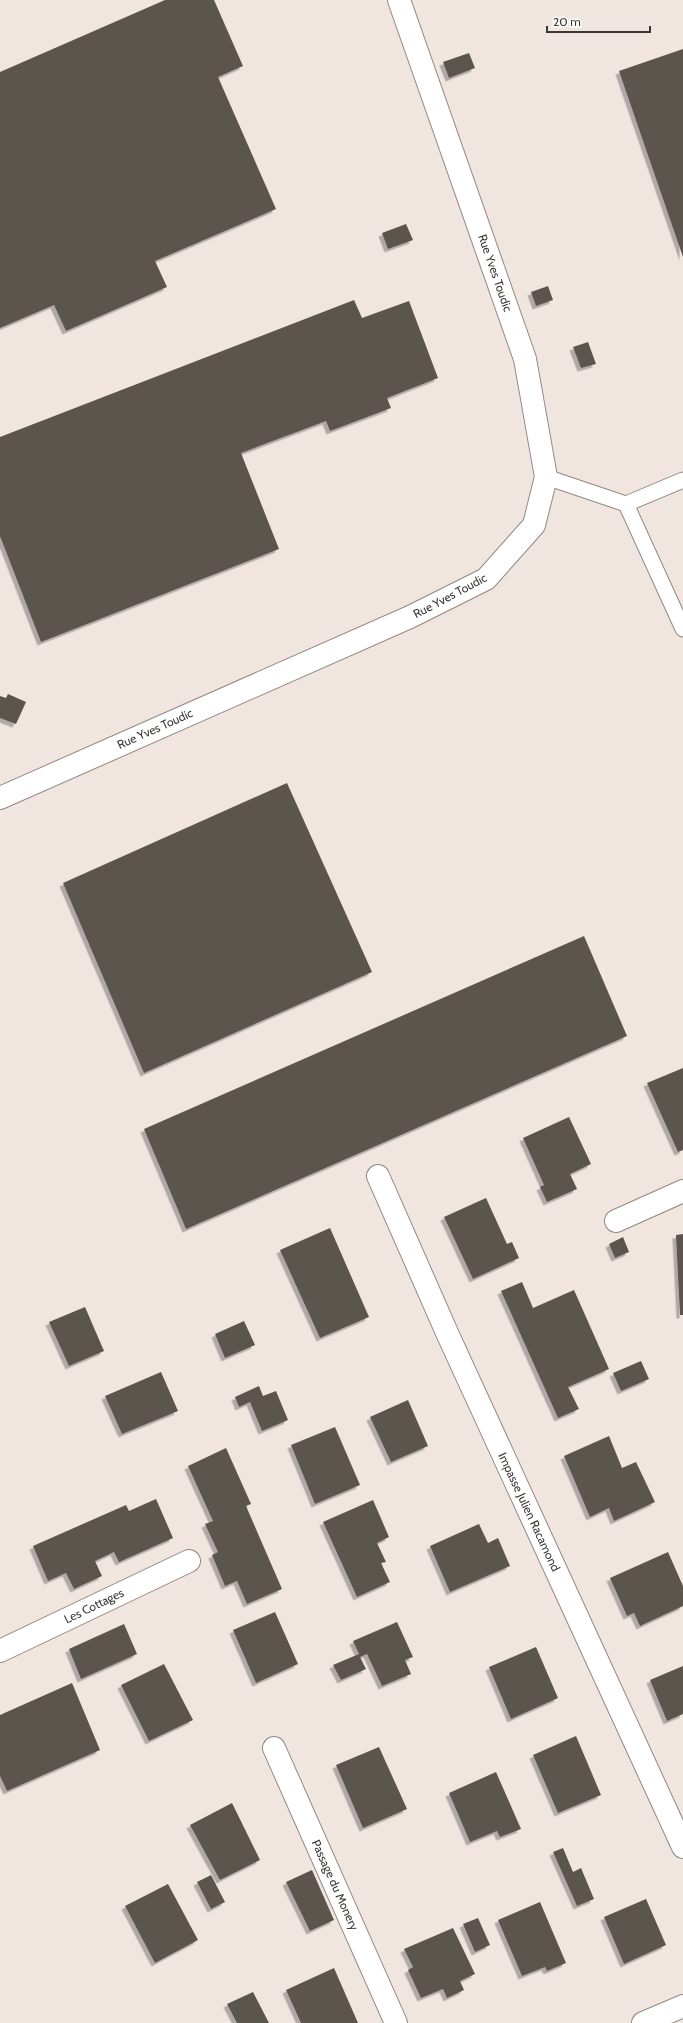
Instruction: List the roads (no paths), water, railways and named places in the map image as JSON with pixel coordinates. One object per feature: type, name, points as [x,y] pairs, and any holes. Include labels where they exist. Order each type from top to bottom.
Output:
[{"type":"street","name":"Rue Yves Toudic","points":[[0,798],[403,620],[486,579],[534,525],[546,477],[525,359],[399,0]]},
{"type":"street","name":"Impasse Julien Racamond","points":[[378,1176],[448,1335],[683,1847]]},
{"type":"street","points":[[616,1221],[683,1191]]},
{"type":"street","name":"Les Cottages","points":[[0,1651],[189,1561]]},
{"type":"street","name":"Passage du Monery","points":[[274,1748],[396,2023]]},
{"type":"street","points":[[643,2023],[683,2006]]},
{"type":"lane","points":[[546,477],[626,504],[683,480]]},
{"type":"lane","points":[[626,504],[683,629]]}]
